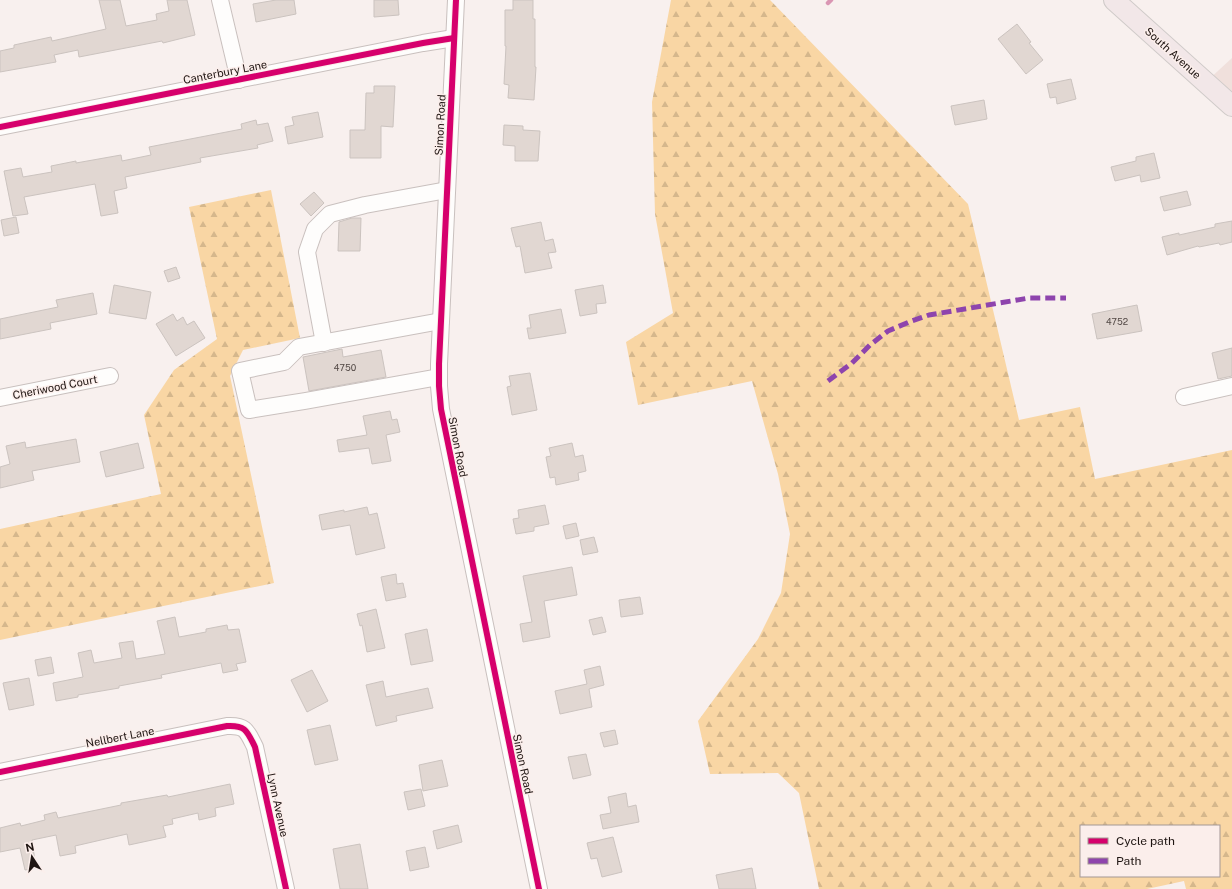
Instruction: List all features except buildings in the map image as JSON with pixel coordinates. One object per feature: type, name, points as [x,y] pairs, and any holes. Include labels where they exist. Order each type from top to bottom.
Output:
[{"type":"main road","name":"South Avenue","points":[[1114,0],[1232,106]]},
{"type":"street","points":[[220,0],[239,80]]},
{"type":"street","name":"Simon Road","points":[[456,0],[441,321],[439,377],[441,409],[539,889]]},
{"type":"street","name":"Canterbury Lane","points":[[0,127],[454,38]]},
{"type":"street","points":[[324,343],[307,252],[315,229],[330,214],[364,205],[447,190]]},
{"type":"street","points":[[439,377],[249,410],[240,371],[284,362],[299,348],[441,321]]},
{"type":"street","name":"Cheriwood Court","points":[[0,398],[110,376]]},
{"type":"street","points":[[1184,396],[1232,386]]},
{"type":"street","name":"Nellbert Lane","points":[[0,772],[227,726],[238,726],[243,729]]},
{"type":"street","name":"Lynn Avenue","points":[[243,729],[247,731],[255,748],[286,889]]},
{"type":"shaded area","points":[[1232,58],[1232,106],[1206,82]]},
{"type":"green space","points":[[671,0],[770,0],[968,204],[1019,420],[1080,407],[1095,479],[1232,450],[1232,889],[1186,889],[1184,881],[1147,889],[819,889],[799,793],[778,773],[710,774],[698,721],[758,639],[781,593],[790,534],[778,474],[752,381],[638,405],[626,342],[673,313],[655,214],[652,102]]},
{"type":"green space","points":[[271,190],[300,338],[243,350],[230,376],[274,583],[0,640],[0,529],[161,494],[144,415],[174,370],[217,339],[189,207]]},
{"type":"waterway","points":[[828,3],[831,0]]},
{"type":"marked path","points":[[828,381],[852,363],[870,345],[888,331],[929,315],[1029,298],[1066,298]]},
{"type":"cycle path","points":[[456,0],[439,364],[441,409],[539,889]]},
{"type":"cycle path","points":[[0,127],[454,38]]},
{"type":"cycle path","points":[[0,772],[227,726],[242,728],[248,733],[255,747],[286,889]]}]
